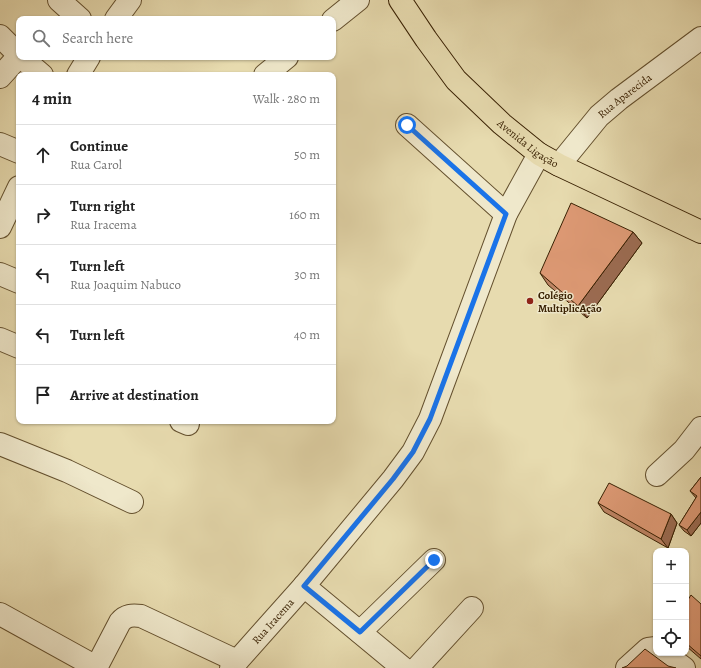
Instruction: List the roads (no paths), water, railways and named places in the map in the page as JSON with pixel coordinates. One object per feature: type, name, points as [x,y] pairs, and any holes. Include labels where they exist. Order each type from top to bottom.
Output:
[{"type":"main road","name":"Avenida Ligação","points":[[400,0],[456,80],[502,124],[539,154],[701,232]]},
{"type":"street","points":[[59,0],[77,16]]},
{"type":"street","points":[[118,16],[130,0]]},
{"type":"street","points":[[336,18],[358,0]]},
{"type":"street","points":[[0,36],[16,52]]},
{"type":"street","name":"Rua Aparecida","points":[[559,164],[599,116],[619,99],[701,38]]},
{"type":"street","points":[[0,77],[16,60]]},
{"type":"street","points":[[25,60],[39,72]]},
{"type":"street","points":[[80,72],[88,60]]},
{"type":"street","points":[[269,72],[283,60]]},
{"type":"street","points":[[407,125],[506,214]]},
{"type":"street","points":[[0,144],[16,151]]},
{"type":"street","name":"Rua Iracema","points":[[234,665],[304,586],[393,479],[413,452],[430,419],[445,382],[506,214],[539,154]]},
{"type":"street","points":[[0,227],[16,193]]},
{"type":"street","points":[[0,274],[16,281]]},
{"type":"street","points":[[0,339],[16,346]]},
{"type":"street","points":[[657,474],[684,450],[701,428]]},
{"type":"street","points":[[0,444],[67,471],[132,502]]},
{"type":"street","points":[[360,632],[434,560]]},
{"type":"street","points":[[304,586],[403,668]]},
{"type":"street","points":[[417,668],[472,608]]},
{"type":"street","points":[[0,614],[96,667],[120,622],[124,617],[132,615],[141,616],[234,665]]},
{"type":"street","points":[[627,668],[648,649],[653,648]]},
{"type":"street","points":[[668,656],[684,668]]},
{"type":"place","name":"Colégio MultiplicAção","points":[[530,301]]}]
